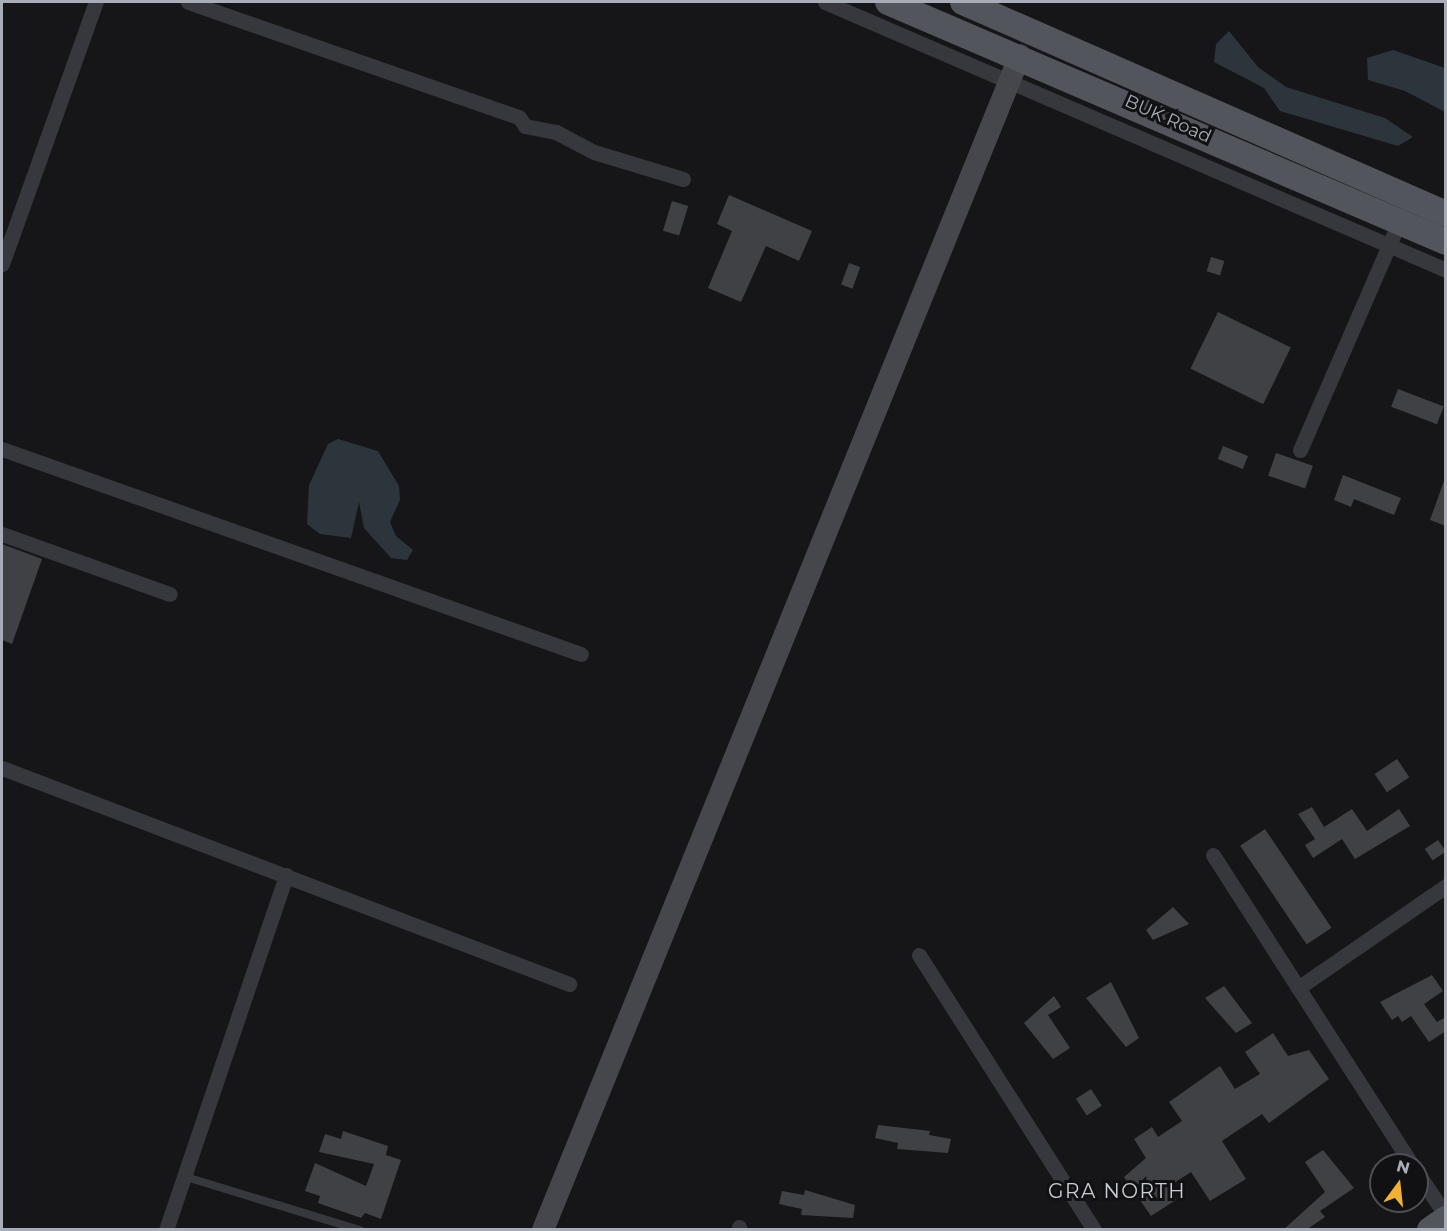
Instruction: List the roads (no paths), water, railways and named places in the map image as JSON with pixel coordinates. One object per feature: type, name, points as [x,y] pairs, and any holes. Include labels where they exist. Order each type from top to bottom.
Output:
[{"type":"main road","name":"BUK Road","points":[[888,2],[1404,210],[1446,214]]},
{"type":"main road","name":"BUK Road","points":[[963,2],[1010,22],[1404,210],[1446,242]]},
{"type":"main road","points":[[1430,1230],[1446,1218]]},
{"type":"street","points":[[2,264],[96,2]]},
{"type":"street","points":[[188,2],[519,117],[525,126],[556,132],[594,152],[683,179]]},
{"type":"street","points":[[825,2],[1446,270]]},
{"type":"street","points":[[543,1230],[1004,78],[1017,53]]},
{"type":"street","points":[[1300,450],[1387,244],[1404,210]]},
{"type":"street","points":[[2,449],[581,654]]},
{"type":"street","points":[[2,534],[170,594]]},
{"type":"street","points":[[2,768],[569,984]]},
{"type":"street","points":[[1213,855],[1404,1153]]},
{"type":"street","points":[[166,1230],[286,875]]},
{"type":"street","points":[[1298,988],[1446,886]]},
{"type":"street","points":[[919,955],[1095,1230]]},
{"type":"street","points":[[1429,1191],[1446,1218]]},
{"type":"lane","points":[[183,1176],[360,1230]]},
{"type":"district","name":"GRA NORTH","points":[[1117,1191]]}]
